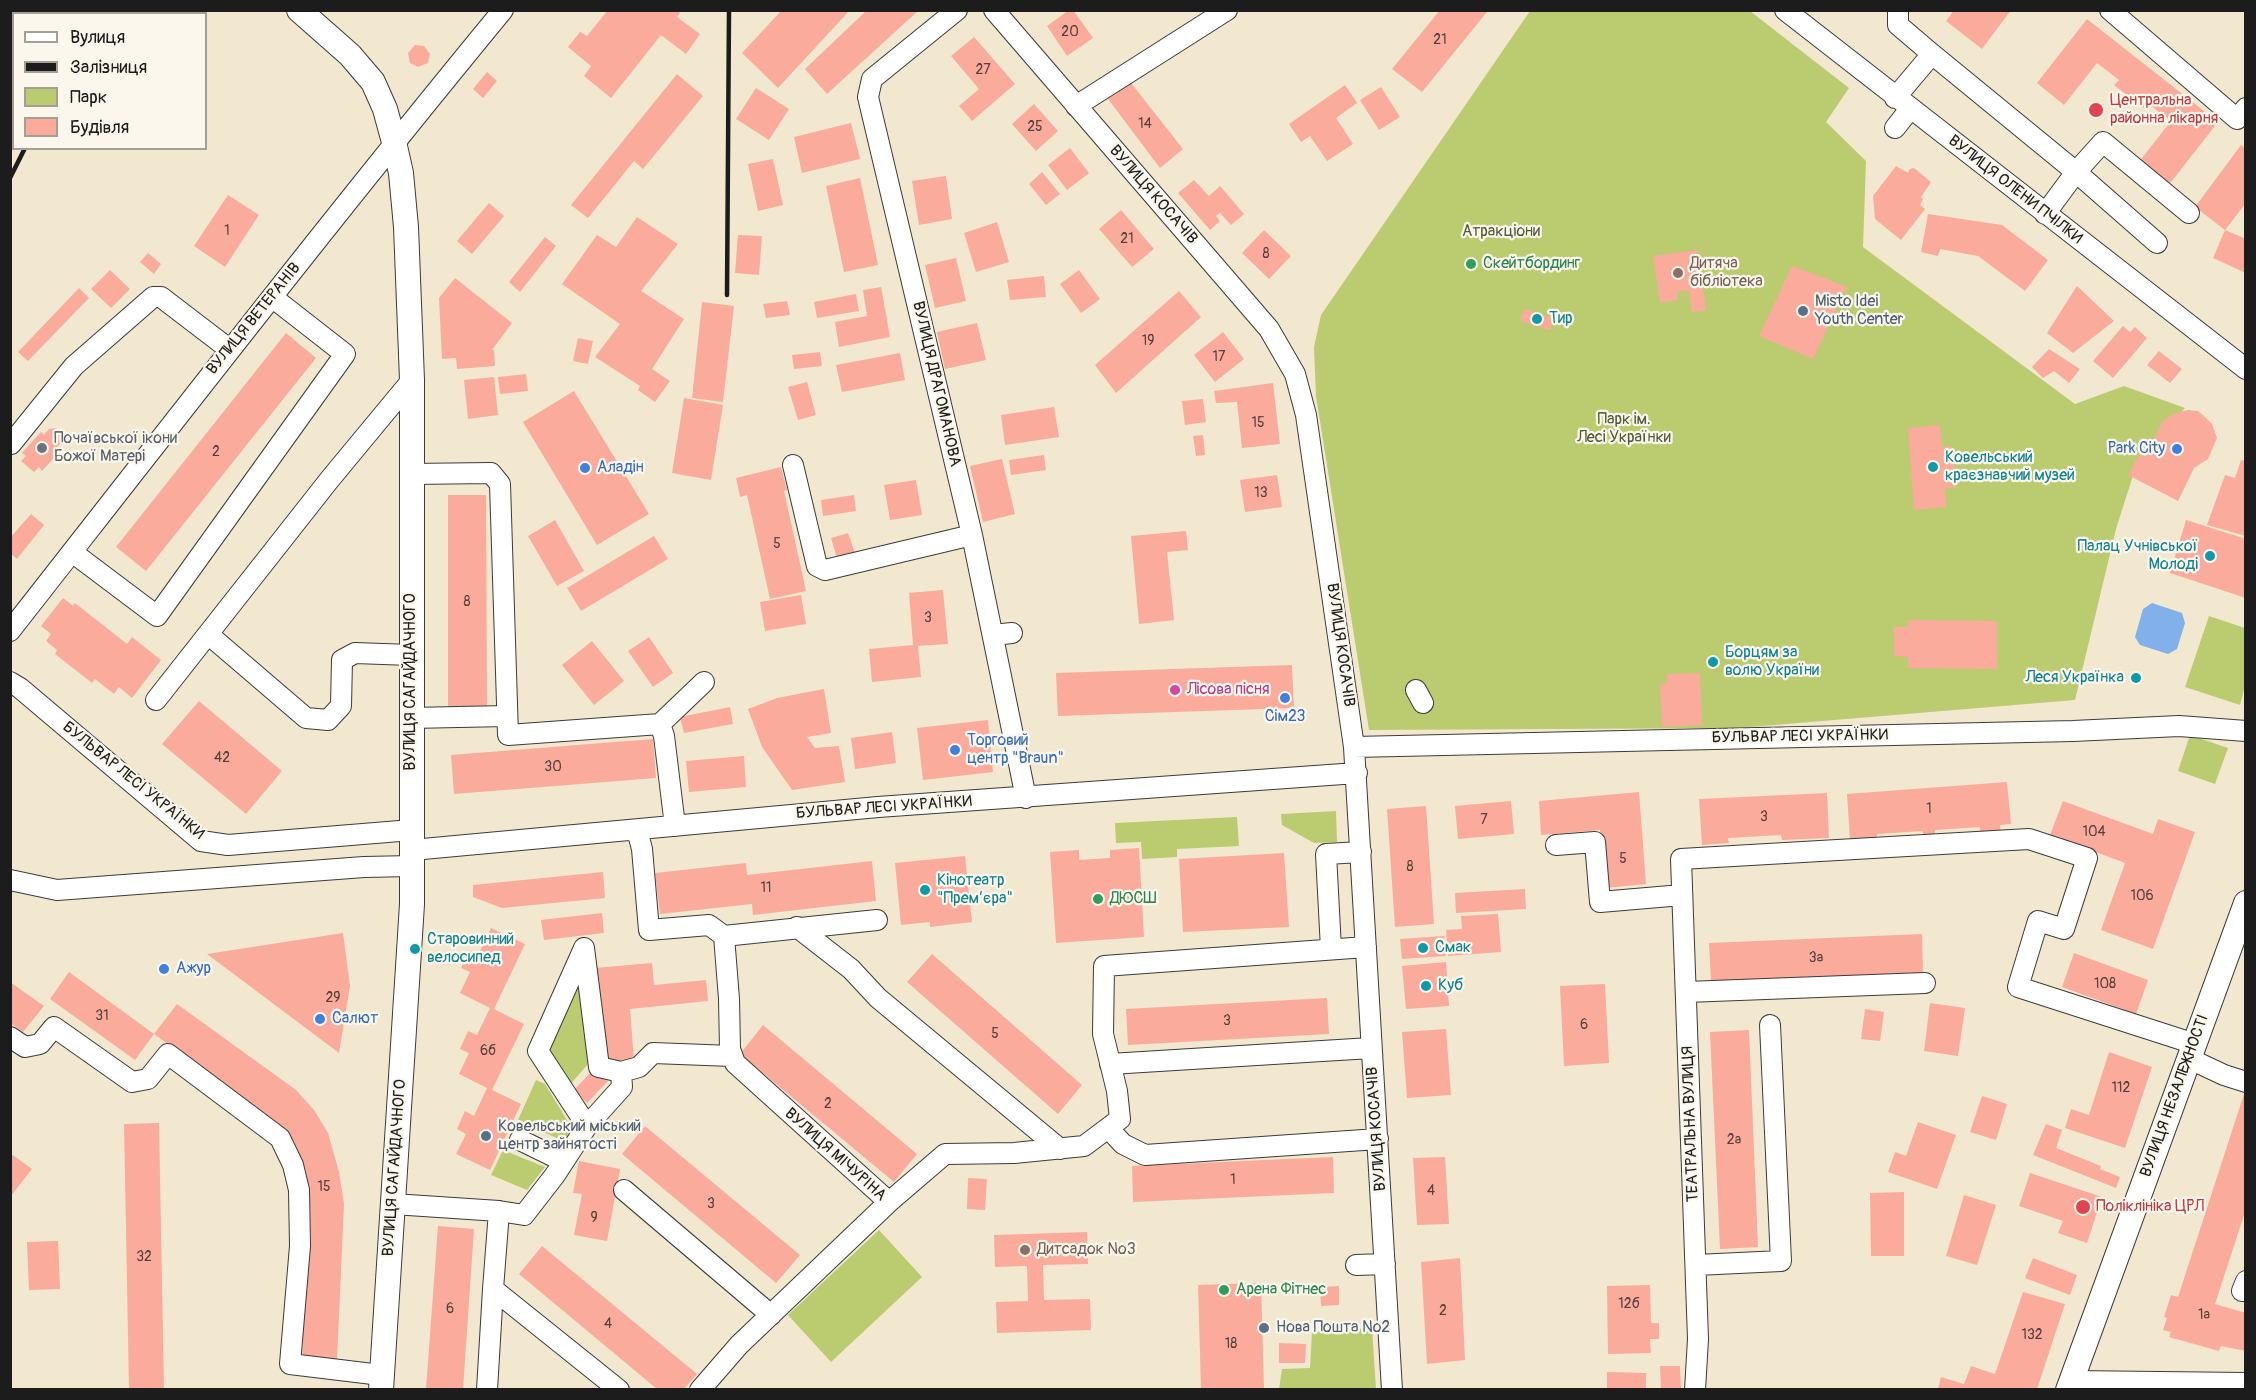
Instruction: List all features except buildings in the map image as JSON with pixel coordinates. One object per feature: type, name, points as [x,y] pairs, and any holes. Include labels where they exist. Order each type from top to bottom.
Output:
[{"type":"main road","name":"ВУЛИЦЯ САГАЙДАЧНОГО","points":[[299,10],[350,55],[373,82],[385,109],[394,142],[401,173],[406,227],[412,380],[410,474],[412,849],[381,1382]]},
{"type":"main road","name":"ВУЛИЦЯ НЕЗАЛЕЖНОСТІ","points":[[2069,1385],[2246,903]]},
{"type":"street","name":"ВУЛИЦЯ ВЕТЕРАНІВ","points":[[10,631],[229,349],[503,10]]},
{"type":"street","name":"ВУЛИЦЯ ДРАГОМАНОВА","points":[[957,10],[872,78],[868,97],[972,535],[1002,634],[1026,798]]},
{"type":"street","name":"ВУЛИЦЯ КОСАЧІВ","points":[[994,10],[1269,329],[1295,374],[1306,415],[1357,773],[1392,1389]]},
{"type":"street","points":[[1076,105],[1227,10]]},
{"type":"street","name":"ВУЛИЦЯ ОЛЕНИ ПЧІЛКИ","points":[[1785,10],[2246,369]]},
{"type":"street","points":[[1898,10],[1898,24],[2076,172],[2157,243]]},
{"type":"street","points":[[2110,10],[2237,120],[2246,108]]},
{"type":"street","points":[[1895,128],[1902,103],[1932,54]]},
{"type":"street","points":[[2045,214],[2076,172],[2103,142],[2189,213]]},
{"type":"street","points":[[12,444],[74,366],[153,297],[161,297],[229,349]]},
{"type":"street","points":[[72,552],[157,616],[345,354],[272,297]]},
{"type":"street","points":[[156,700],[330,479],[412,380]]},
{"type":"street","points":[[793,465],[817,566],[825,570],[972,535]]},
{"type":"street","points":[[410,474],[491,473],[500,484],[508,735],[660,724],[704,681]]},
{"type":"street","points":[[208,634],[306,718],[328,720],[341,706],[342,660],[355,653],[411,655]]},
{"type":"street","name":"БУЛЬВАР ЛЕСІ УКРАЇНКИ","points":[[10,682],[20,688],[201,842],[228,845],[412,849],[878,807],[1357,773]]},
{"type":"street","points":[[410,718],[507,716]]},
{"type":"street","points":[[660,724],[664,736],[675,826]]},
{"type":"street","name":"БУЛЬВАР ЛЕСІ УКРАЇНКИ","points":[[1354,747],[2061,731],[2179,726],[2246,731]]},
{"type":"street","points":[[637,830],[642,849],[649,930],[709,925],[724,936],[877,920]]},
{"type":"street","name":"ТЕАТРАЛЬНА ВУЛИЦЯ","points":[[1695,1389],[1698,1339],[1681,859],[2029,839],[2087,858],[2064,928],[2038,921],[2018,987],[2192,1051]]},
{"type":"street","points":[[1556,845],[1595,842],[1600,902],[1682,895]]},
{"type":"street","name":"БУЛЬВАР ЛЕСІ УКРАЇНКИ","points":[[10,880],[57,890],[364,867],[412,849]]},
{"type":"street","points":[[1331,949],[1326,854],[1361,852]]},
{"type":"street","points":[[797,927],[851,969],[878,998],[1060,1149]]},
{"type":"street","points":[[587,1126],[538,1051],[584,948],[599,1067],[621,1072],[639,1067],[653,1053],[732,1056],[724,936]]},
{"type":"street","points":[[889,1202],[945,1154],[1014,1153],[1084,1146],[1120,1119],[1117,1091],[1103,1034],[1104,966],[1366,946]]},
{"type":"street","points":[[1686,992],[1925,983]]},
{"type":"street","points":[[1696,1265],[1781,1261],[1770,1025]]},
{"type":"street","points":[[10,1037],[25,1047],[40,1044],[54,1027],[132,1082],[148,1079],[168,1054],[280,1138],[293,1165],[299,1190],[300,1246],[290,1364],[381,1382]]},
{"type":"street","points":[[1110,1064],[1371,1048]]},
{"type":"street","points":[[2192,1051],[2224,1075],[2246,1082]]},
{"type":"street","name":"ВУЛИЦЯ МІЧУРІНА","points":[[700,1389],[739,1345],[889,1202],[735,1063],[732,1056]]},
{"type":"street","points":[[393,1204],[499,1211],[524,1215],[555,1175],[587,1126],[622,1088],[621,1072]]},
{"type":"street","points":[[1108,1128],[1123,1144],[1145,1155],[1378,1139]]},
{"type":"street","points":[[520,1140],[563,1161]]},
{"type":"street","points":[[624,1190],[771,1315]]},
{"type":"street","points":[[487,1389],[499,1211]]},
{"type":"street","points":[[1356,1265],[1385,1264]]},
{"type":"street","points":[[2246,1281],[2242,1291],[2246,1291]]},
{"type":"street","points":[[493,1289],[619,1389]]},
{"type":"street","points":[[2069,1385],[2246,1383]]},
{"type":"green space","name":"Парк ім. Лесі Українки","points":[[1530,11],[1750,11],[1849,88],[1826,122],[1866,161],[1863,247],[2075,404],[2124,386],[2185,408],[2137,463],[2116,529],[2075,700],[1738,728],[1369,730],[1316,396],[1314,347],[1321,315]]},
{"type":"green space","points":[[2209,616],[2245,628],[2245,686],[2240,705],[2185,687]]},
{"type":"green space","points":[[2190,735],[2228,748],[2215,784],[2178,771]]},
{"type":"green space","points":[[1336,811],[1337,842],[1314,843],[1282,825],[1281,814]]},
{"type":"green space","points":[[1237,817],[1239,846],[1177,849],[1177,857],[1142,859],[1141,842],[1116,843],[1115,823]]},
{"type":"green space","points":[[578,978],[589,1063],[567,1088],[546,1054]]},
{"type":"green space","points":[[536,1080],[545,1084],[573,1130],[565,1142],[518,1120]]},
{"type":"green space","points":[[503,1150],[545,1167],[527,1190],[491,1175]]},
{"type":"green space","points":[[879,1230],[922,1277],[831,1362],[788,1315]]},
{"type":"green space","points":[[1372,1328],[1376,1389],[1279,1389],[1282,1369],[1310,1368],[1312,1332]]},
{"type":"water","points":[[2152,603],[2182,613],[2185,623],[2177,649],[2168,654],[2140,645],[2135,637],[2143,609]]},
{"type":"railway","points":[[727,295],[729,10]]},
{"type":"railway","points":[[10,178],[24,150]]},
{"type":"place","name":"Центральна районна лікарня","points":[[2096,110]]},
{"type":"place","name":"Скейтбординг","points":[[1471,264]]},
{"type":"place","name":"Дитяча бібліотека","points":[[1678,273]]},
{"type":"place","name":"Misto Idei Youth Center","points":[[1803,311]]},
{"type":"place","name":"Тир","points":[[1537,319]]},
{"type":"place","name":"Почаївської ікони Божої Матері","points":[[42,448]]},
{"type":"place","name":"Park City","points":[[2177,449]]},
{"type":"place","name":"Ковельський краєзнавчий музей","points":[[1933,467]]},
{"type":"place","name":"Аладін","points":[[585,468]]},
{"type":"place","name":"Палац Учнівської Молоді","points":[[2210,556]]},
{"type":"place","name":"Борцям за волю України","points":[[1713,662]]},
{"type":"place","name":"Леся Українка","points":[[2136,678]]},
{"type":"place","name":"Лісова пісня","points":[[1175,690]]},
{"type":"place","name":"Сім23","points":[[1285,698]]},
{"type":"place","name":"Торговий центр \"Braun\"","points":[[955,750]]},
{"type":"place","name":"Кінотеатр \"Прем’єра\"","points":[[925,890]]},
{"type":"place","name":"ДЮСШ","points":[[1098,899]]},
{"type":"place","name":"Смак","points":[[1423,948]]},
{"type":"place","name":"Старовинний велосипед","points":[[415,949]]},
{"type":"place","name":"Ажур","points":[[164,969]]},
{"type":"place","name":"Куб","points":[[1426,986]]},
{"type":"place","name":"Салют","points":[[320,1019]]},
{"type":"place","name":"Ковельський міський центр зайнятості","points":[[486,1136]]},
{"type":"place","name":"Поліклініка ЦРЛ","points":[[2083,1207]]},
{"type":"place","name":"Дитсадок №3","points":[[1025,1250]]},
{"type":"place","name":"Арена Фітнес","points":[[1224,1290]]},
{"type":"place","name":"Нова Пошта №2","points":[[1264,1328]]},
{"type":"park label","name":"Атракціони","points":[[1501,232]]}]
